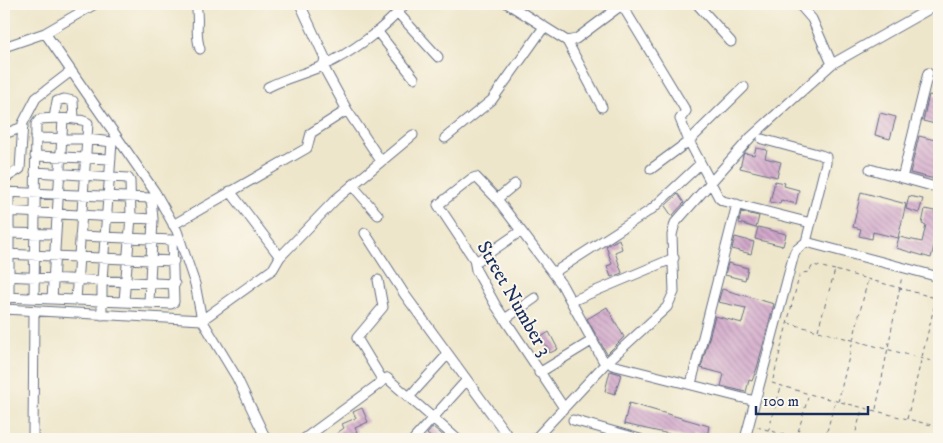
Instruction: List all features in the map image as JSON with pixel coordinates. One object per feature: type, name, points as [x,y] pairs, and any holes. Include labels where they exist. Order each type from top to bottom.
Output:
[{"type":"street","points":[[4,47],[45,33],[95,4]]},
{"type":"street","points":[[196,4],[199,20],[195,36],[200,49]]},
{"type":"street","points":[[300,4],[325,58],[323,66],[347,110],[381,161]]},
{"type":"street","points":[[268,87],[284,79],[323,66],[377,31],[398,13],[405,4]]},
{"type":"street","points":[[508,4],[567,41],[602,107]]},
{"type":"street","points":[[567,41],[576,39],[622,4],[686,111],[680,119],[689,141],[711,184],[724,201],[811,223]]},
{"type":"street","points":[[697,4],[731,42]]},
{"type":"street","points":[[799,4],[812,20],[832,64]]},
{"type":"street","points":[[535,439],[564,408],[667,308],[674,292],[672,235],[675,223],[751,137],[832,64],[938,4]]},
{"type":"street","points":[[398,13],[438,57]]},
{"type":"street","points":[[445,138],[492,100],[544,27]]},
{"type":"street","points":[[377,31],[414,78]]},
{"type":"street","points":[[45,33],[70,72],[155,192],[173,225],[195,284],[202,320],[237,378],[266,439]]},
{"type":"street","points":[[4,179],[20,169],[22,127],[36,98],[70,72]]},
{"type":"street","points":[[902,178],[928,73]]},
{"type":"street","points":[[651,169],[689,141],[744,87]]},
{"type":"street","points":[[52,299],[61,138],[57,101],[64,99],[73,101],[74,119]]},
{"type":"street","points":[[173,225],[307,148],[311,133],[347,110]]},
{"type":"street","points":[[34,298],[36,124],[40,119],[58,118],[86,121],[86,158],[76,300]]},
{"type":"street","points":[[4,134],[22,127]]},
{"type":"street","points":[[4,309],[202,320],[273,269],[280,257],[352,185],[413,135]]},
{"type":"street","points":[[35,138],[87,139],[112,142],[102,280],[102,315]]},
{"type":"street","points":[[745,439],[794,254],[806,242],[826,163],[826,157],[762,139]]},
{"type":"street","points":[[35,156],[111,159]]},
{"type":"street","points":[[553,273],[652,209],[700,164]]},
{"type":"street","points":[[870,169],[939,188]]},
{"type":"street","points":[[35,172],[128,178],[130,181],[131,217],[124,301]]},
{"type":"street","name":"Street Number 3","points":[[497,199],[476,177],[438,205],[476,262],[476,270],[505,319],[564,408]]},
{"type":"street","points":[[515,184],[497,199],[553,273],[572,301],[593,340],[609,364],[755,401]]},
{"type":"street","points":[[352,185],[378,215]]},
{"type":"street","points":[[230,191],[280,257]]},
{"type":"street","points":[[80,236],[152,240],[172,240],[174,302],[171,304],[6,298],[6,192],[151,198],[153,219],[152,240],[152,259],[149,302]]},
{"type":"street","points":[[691,384],[737,204]]},
{"type":"street","points":[[6,211],[153,219]]},
{"type":"street","points":[[476,262],[521,231]]},
{"type":"street","points":[[6,233],[55,234]]},
{"type":"street","points":[[365,233],[466,381],[510,439]]},
{"type":"street","points":[[806,242],[939,277]]},
{"type":"street","points":[[6,254],[174,261]]},
{"type":"street","points":[[572,301],[674,258]]},
{"type":"street","points":[[6,276],[174,284]]},
{"type":"street","points":[[378,280],[383,308],[356,338],[383,381]]},
{"type":"street","points":[[505,319],[535,298]]},
{"type":"street","points":[[33,439],[34,311]]},
{"type":"street","points":[[539,373],[593,340]]},
{"type":"street","points":[[409,397],[448,354]]},
{"type":"street","points":[[304,439],[383,381],[390,379],[457,439]]},
{"type":"street","points":[[414,439],[466,381]]},
{"type":"street","points":[[572,420],[640,439]]},
{"type":"path","points":[[939,299],[813,265],[809,272],[802,273],[799,277],[772,383],[939,428]]},
{"type":"path","points":[[875,411],[904,268]]},
{"type":"path","points":[[818,330],[835,270]]},
{"type":"path","points":[[825,439],[854,339],[868,279]]},
{"type":"path","points":[[907,419],[920,358],[936,298]]},
{"type":"path","points":[[787,323],[854,339],[939,363]]},
{"type":"path","points":[[766,439],[781,386]]},
{"type":"path","points":[[796,439],[808,394]]},
{"type":"path","points":[[854,439],[862,407]]},
{"type":"path","points":[[748,425],[800,439]]},
{"type":"building","points":[[929,95],[939,97],[939,125],[923,121]]},
{"type":"building","points":[[880,113],[896,117],[890,139],[875,135]]},
{"type":"building","points":[[919,136],[939,141],[939,154],[934,168],[939,169],[939,180],[910,173]]},
{"type":"building","points":[[756,148],[767,150],[765,158],[781,162],[777,177],[740,168],[743,155],[745,153],[754,155]]},
{"type":"building","points":[[775,181],[785,183],[784,186],[799,190],[796,204],[781,200],[780,204],[770,202]]},
{"type":"building","points":[[861,192],[906,204],[898,238],[873,232],[872,239],[859,236],[861,229],[853,227]]},
{"type":"building","points":[[678,194],[684,203],[672,216],[665,206]]},
{"type":"building","points":[[909,196],[923,199],[919,213],[906,209]]},
{"type":"building","points":[[925,209],[939,212],[939,226],[931,258],[896,248],[899,237],[922,242],[926,225],[922,224]]},
{"type":"building","points":[[741,212],[759,216],[756,228],[739,223]]},
{"type":"building","points":[[758,227],[786,234],[783,246],[755,239]]},
{"type":"building","points":[[735,237],[754,242],[751,254],[732,249]]},
{"type":"building","points":[[619,239],[622,249],[615,252],[622,273],[611,277],[607,266],[612,264],[606,246]]},
{"type":"building","points":[[728,263],[748,268],[745,280],[725,275]]},
{"type":"building","points":[[722,289],[774,304],[757,368],[752,381],[749,380],[746,392],[721,386],[724,374],[701,368],[715,316],[742,323],[746,308],[718,302]]},
{"type":"building","points":[[607,307],[624,337],[607,354],[587,319]]},
{"type":"building","points":[[549,332],[558,349],[550,353],[541,337]]},
{"type":"building","points":[[610,371],[621,374],[615,394],[605,391]]},
{"type":"building","points":[[629,403],[709,426],[707,437],[693,434],[692,439],[624,424]]},
{"type":"building","points":[[362,408],[368,422],[355,428],[357,432],[343,439],[329,439],[344,428],[342,424],[356,418],[353,412]]},
{"type":"building","points":[[433,427],[446,438],[433,439],[427,434]]}]
